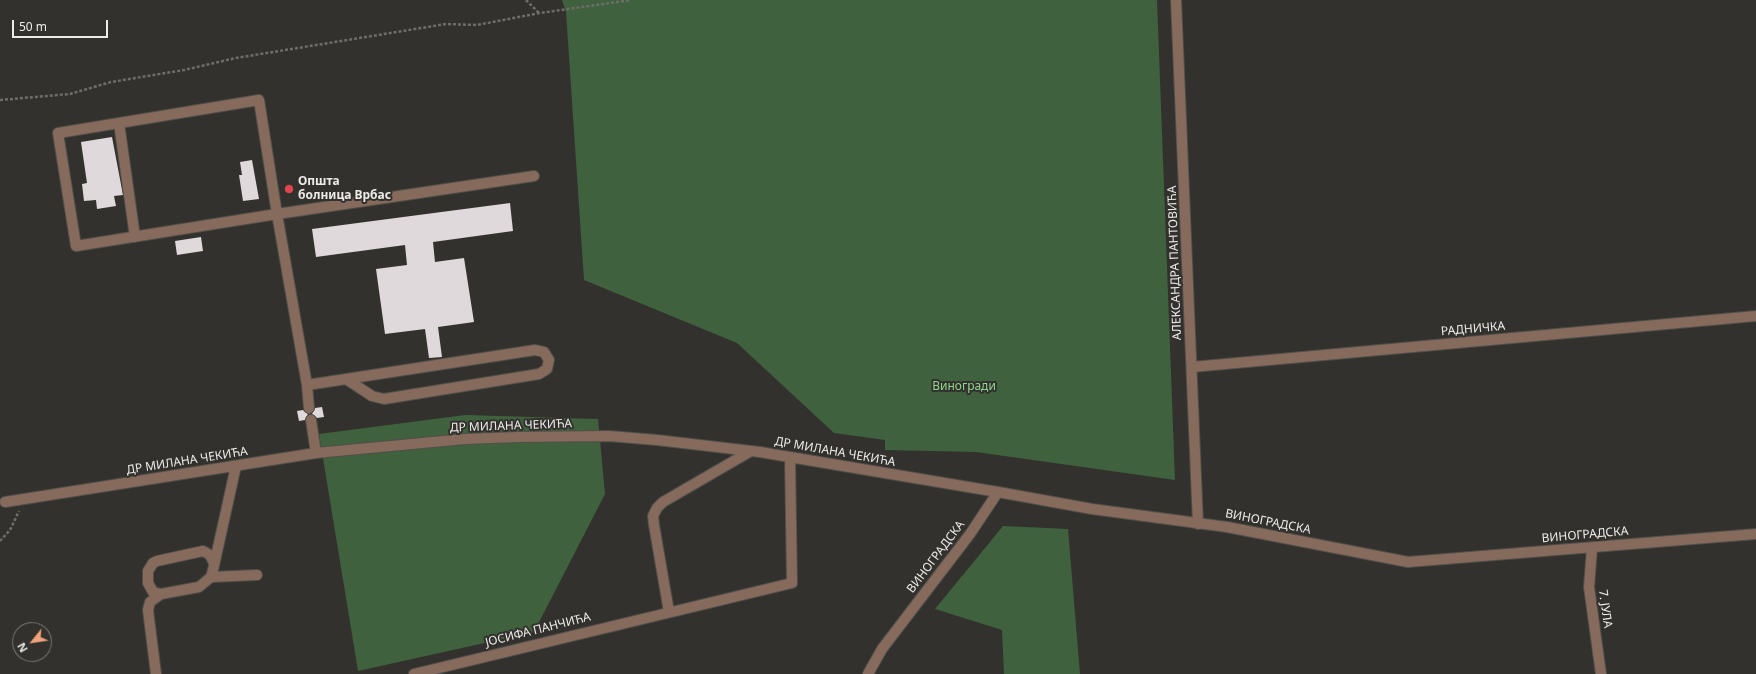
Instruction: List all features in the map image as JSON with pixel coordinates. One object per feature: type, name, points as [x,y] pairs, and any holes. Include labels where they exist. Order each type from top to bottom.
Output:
[{"type":"street","name":"АЛЕКСАНДРА ПАНТОВИЋА","points":[[1176,0],[1198,524]]},
{"type":"street","points":[[309,408],[306,385],[277,214],[259,100],[58,134],[76,246],[277,214],[534,176]]},
{"type":"street","points":[[119,123],[135,237]]},
{"type":"street","name":"РАДНИЧКА","points":[[1192,367],[1756,316]]},
{"type":"street","points":[[306,385],[535,350],[544,352],[549,360],[547,369],[539,374],[384,398],[372,396],[346,379]]},
{"type":"street","points":[[311,420],[316,453]]},
{"type":"street","name":"ДР МИЛАНА ЧЕКИЋА","points":[[5,502],[316,453],[464,439],[609,436],[751,451],[998,492]]},
{"type":"street","points":[[669,612],[654,525],[653,516],[657,508],[663,502],[751,451]]},
{"type":"street","name":"ЈОСИФА ПАНЧИЋА","points":[[414,674],[669,612],[792,584],[790,458]]},
{"type":"street","points":[[214,563],[210,555],[203,551],[156,561],[148,571],[148,583],[153,592],[161,594],[199,587],[210,577],[214,563],[236,466]]},
{"type":"street","name":"ВИНОГРАДСКА","points":[[868,674],[882,649],[970,534],[998,492],[1092,509],[1227,527],[1408,562],[1429,562],[1756,534]]},
{"type":"street","name":"7. ЈУЛА","points":[[1592,548],[1588,587],[1601,674]]},
{"type":"street","points":[[210,577],[257,575]]},
{"type":"street","points":[[156,674],[148,610],[150,602],[161,594]]},
{"type":"path","points":[[526,0],[540,13]]},
{"type":"path","points":[[0,100],[70,94],[111,82],[184,70],[236,58],[446,24],[477,24],[631,0]]},
{"type":"path","points":[[0,541],[10,530],[24,500]]},
{"type":"green space","name":"Виногради","points":[[562,0],[1157,0],[1175,480],[976,452],[885,450],[885,440],[834,433],[737,343],[584,280],[566,12]]},
{"type":"green space","points":[[465,415],[598,419],[605,494],[534,632],[358,671],[319,434]]},
{"type":"green space","points":[[1003,526],[1068,529],[1080,674],[1004,674],[1002,630],[935,609]]},
{"type":"building","points":[[112,137],[123,195],[114,196],[116,206],[97,209],[96,200],[84,201],[82,184],[87,183],[81,142]]},
{"type":"building","points":[[252,160],[259,199],[243,201],[239,175],[242,175],[240,162]]},
{"type":"building","points":[[510,203],[513,231],[433,242],[435,262],[464,258],[474,322],[438,327],[442,357],[429,358],[425,329],[385,334],[376,269],[407,265],[405,245],[316,257],[312,229]]},
{"type":"building","points":[[201,237],[203,251],[177,255],[175,241]]},
{"type":"building","points":[[322,407],[324,417],[317,418],[312,414],[315,408]]},
{"type":"building","points":[[303,410],[308,414],[305,420],[299,421],[297,411]]},
{"type":"place","name":"Општа болница Врбас","points":[[289,189]]}]
